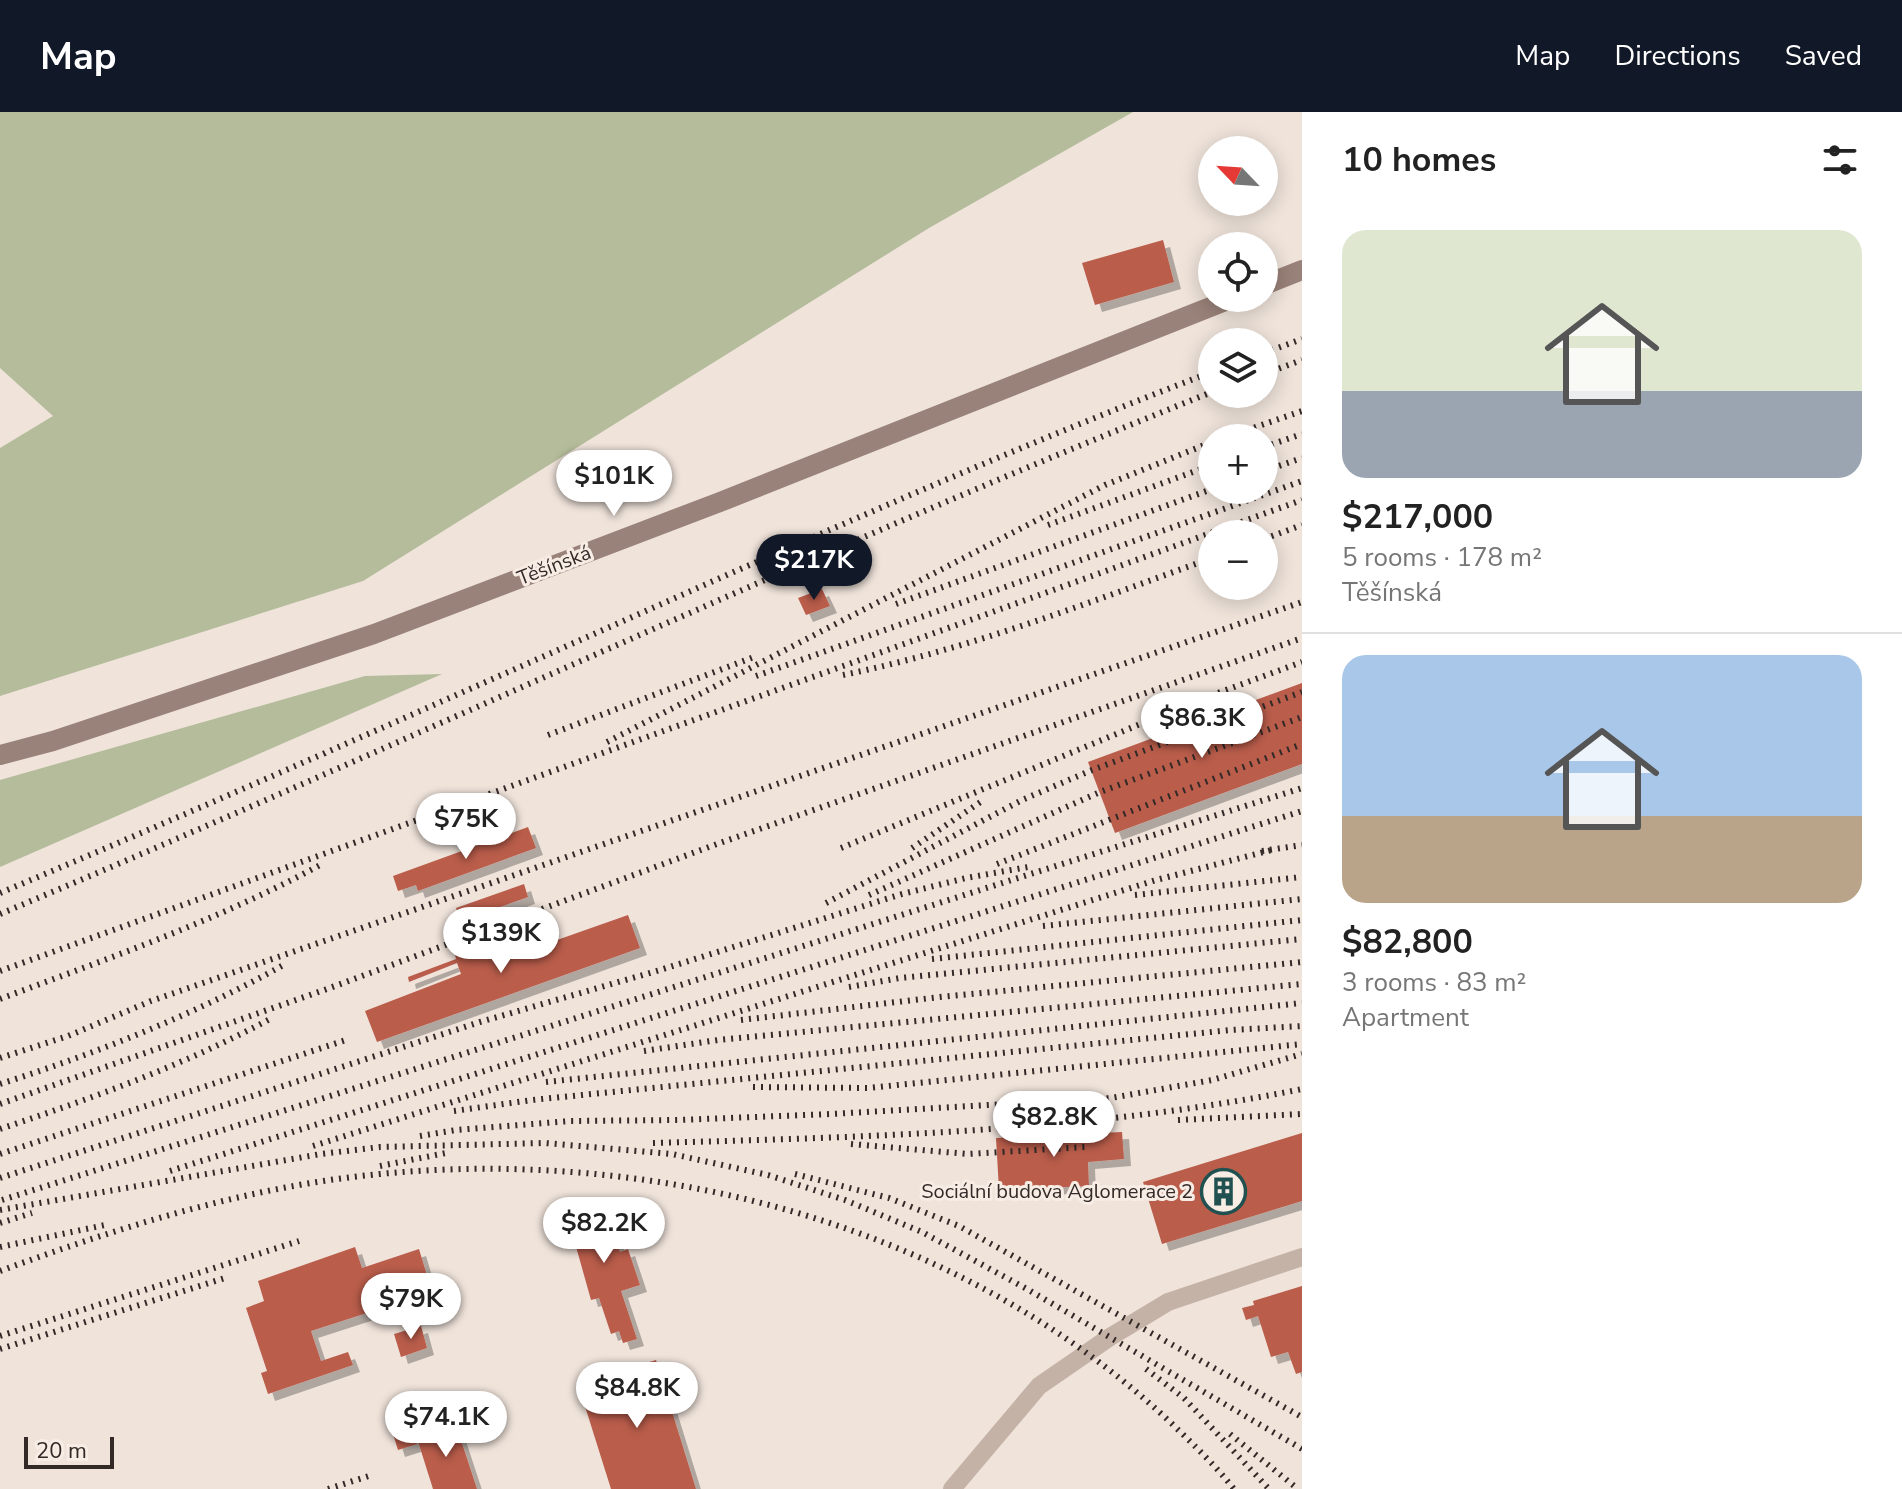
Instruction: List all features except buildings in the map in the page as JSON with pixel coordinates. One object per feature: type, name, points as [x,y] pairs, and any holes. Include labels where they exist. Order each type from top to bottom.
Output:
[{"type":"main road","points":[[1278,279],[1302,270]]},
{"type":"main road","name":"Těšínská","points":[[0,755],[53,741],[374,634],[720,502],[1198,312]]},
{"type":"lane","points":[[952,1489],[1039,1386],[1110,1337],[1168,1302],[1302,1257]]},
{"type":"green space","points":[[0,112],[1133,112],[929,228],[363,581],[0,696],[0,448],[53,416],[0,368]]},
{"type":"green space","points":[[442,674],[0,867],[0,780],[365,676]]},
{"type":"railway","points":[[1278,348],[1302,339]]},
{"type":"railway","points":[[1278,369],[1302,360]]},
{"type":"railway","points":[[0,893],[898,500],[1198,378]]},
{"type":"railway","points":[[0,914],[907,518],[1198,398]]},
{"type":"railway","points":[[1264,424],[1302,411]]},
{"type":"railway","points":[[1278,442],[1302,434]]},
{"type":"railway","points":[[607,742],[1105,485],[1198,448]]},
{"type":"railway","points":[[1278,466],[1302,458]]},
{"type":"railway","points":[[1048,525],[1198,470]]},
{"type":"railway","points":[[756,676],[1302,481]]},
{"type":"railway","points":[[896,604],[1198,494]]},
{"type":"railway","points":[[0,971],[1302,500]]},
{"type":"railway","points":[[1278,534],[1302,525]]},
{"type":"railway","points":[[843,675],[983,638],[1198,563]]},
{"type":"railway","points":[[0,1058],[68,1036],[151,1001],[1302,602]]},
{"type":"railway","points":[[0,1104],[327,989],[717,844],[1302,638]]},
{"type":"railway","points":[[548,735],[754,657]]},
{"type":"railway","points":[[841,848],[1196,701],[1302,662]]},
{"type":"railway","points":[[826,903],[1022,800],[1092,770],[1302,692]]},
{"type":"railway","points":[[869,895],[1100,792],[1302,717]]},
{"type":"railway","points":[[997,864],[1302,744]]},
{"type":"railway","points":[[2,1200],[1302,788]]},
{"type":"railway","points":[[912,848],[985,799]]},
{"type":"railway","points":[[170,1171],[1302,811]]},
{"type":"railway","points":[[1262,851],[1302,845]]},
{"type":"railway","points":[[313,1146],[1156,880],[1272,850]]},
{"type":"railway","points":[[0,999],[204,921],[322,864]]},
{"type":"railway","points":[[0,1178],[480,1022],[660,970],[902,894],[1028,867]]},
{"type":"railway","points":[[1135,895],[1302,877]]},
{"type":"railway","points":[[1043,926],[1302,899]]},
{"type":"railway","points":[[932,959],[1302,920]]},
{"type":"railway","points":[[849,987],[900,978],[1302,939]]},
{"type":"railway","points":[[741,1020],[940,997],[1302,962]]},
{"type":"railway","points":[[0,1084],[147,1031],[287,963]]},
{"type":"railway","points":[[644,1051],[718,1040],[1302,984]]},
{"type":"railway","points":[[546,1082],[1302,1003]]},
{"type":"railway","points":[[0,1129],[138,1080],[270,1019]]},
{"type":"railway","points":[[454,1111],[532,1100],[1231,1030],[1302,1026]]},
{"type":"railway","points":[[0,1154],[349,1039]]},
{"type":"railway","points":[[753,1087],[868,1088],[1302,1044]]},
{"type":"railway","points":[[420,1136],[456,1130],[571,1121],[831,1114],[1111,1098],[1212,1080],[1302,1054]]},
{"type":"railway","points":[[653,1143],[979,1130],[1141,1115],[1302,1089]]},
{"type":"railway","points":[[1178,1120],[1302,1114]]},
{"type":"railway","points":[[0,1210],[321,1154],[380,1147],[545,1143],[672,1154],[768,1175],[845,1200],[922,1232],[1027,1289],[1302,1449]]},
{"type":"railway","points":[[851,1144],[968,1154],[1086,1147]]},
{"type":"railway","points":[[380,1166],[446,1153]]},
{"type":"railway","points":[[0,1271],[166,1216],[251,1194],[337,1179],[448,1170],[560,1171],[671,1184],[781,1208],[887,1244],[988,1291],[1083,1350],[1169,1421],[1234,1489]]},
{"type":"railway","points":[[795,1174],[889,1198],[959,1226],[1302,1417]]},
{"type":"railway","points":[[0,1223],[32,1213]]},
{"type":"railway","points":[[0,1247],[105,1225]]},
{"type":"railway","points":[[0,1336],[299,1241]]},
{"type":"railway","points":[[0,1349],[228,1277]]},
{"type":"railway","points":[[1146,1369],[1184,1398],[1269,1489]]},
{"type":"railway","points":[[1230,1434],[1298,1489]]},
{"type":"railway","points":[[328,1489],[372,1475]]},
{"type":"place","name":"Sociální budova Aglomerace 2","points":[[1224,1191]]}]
